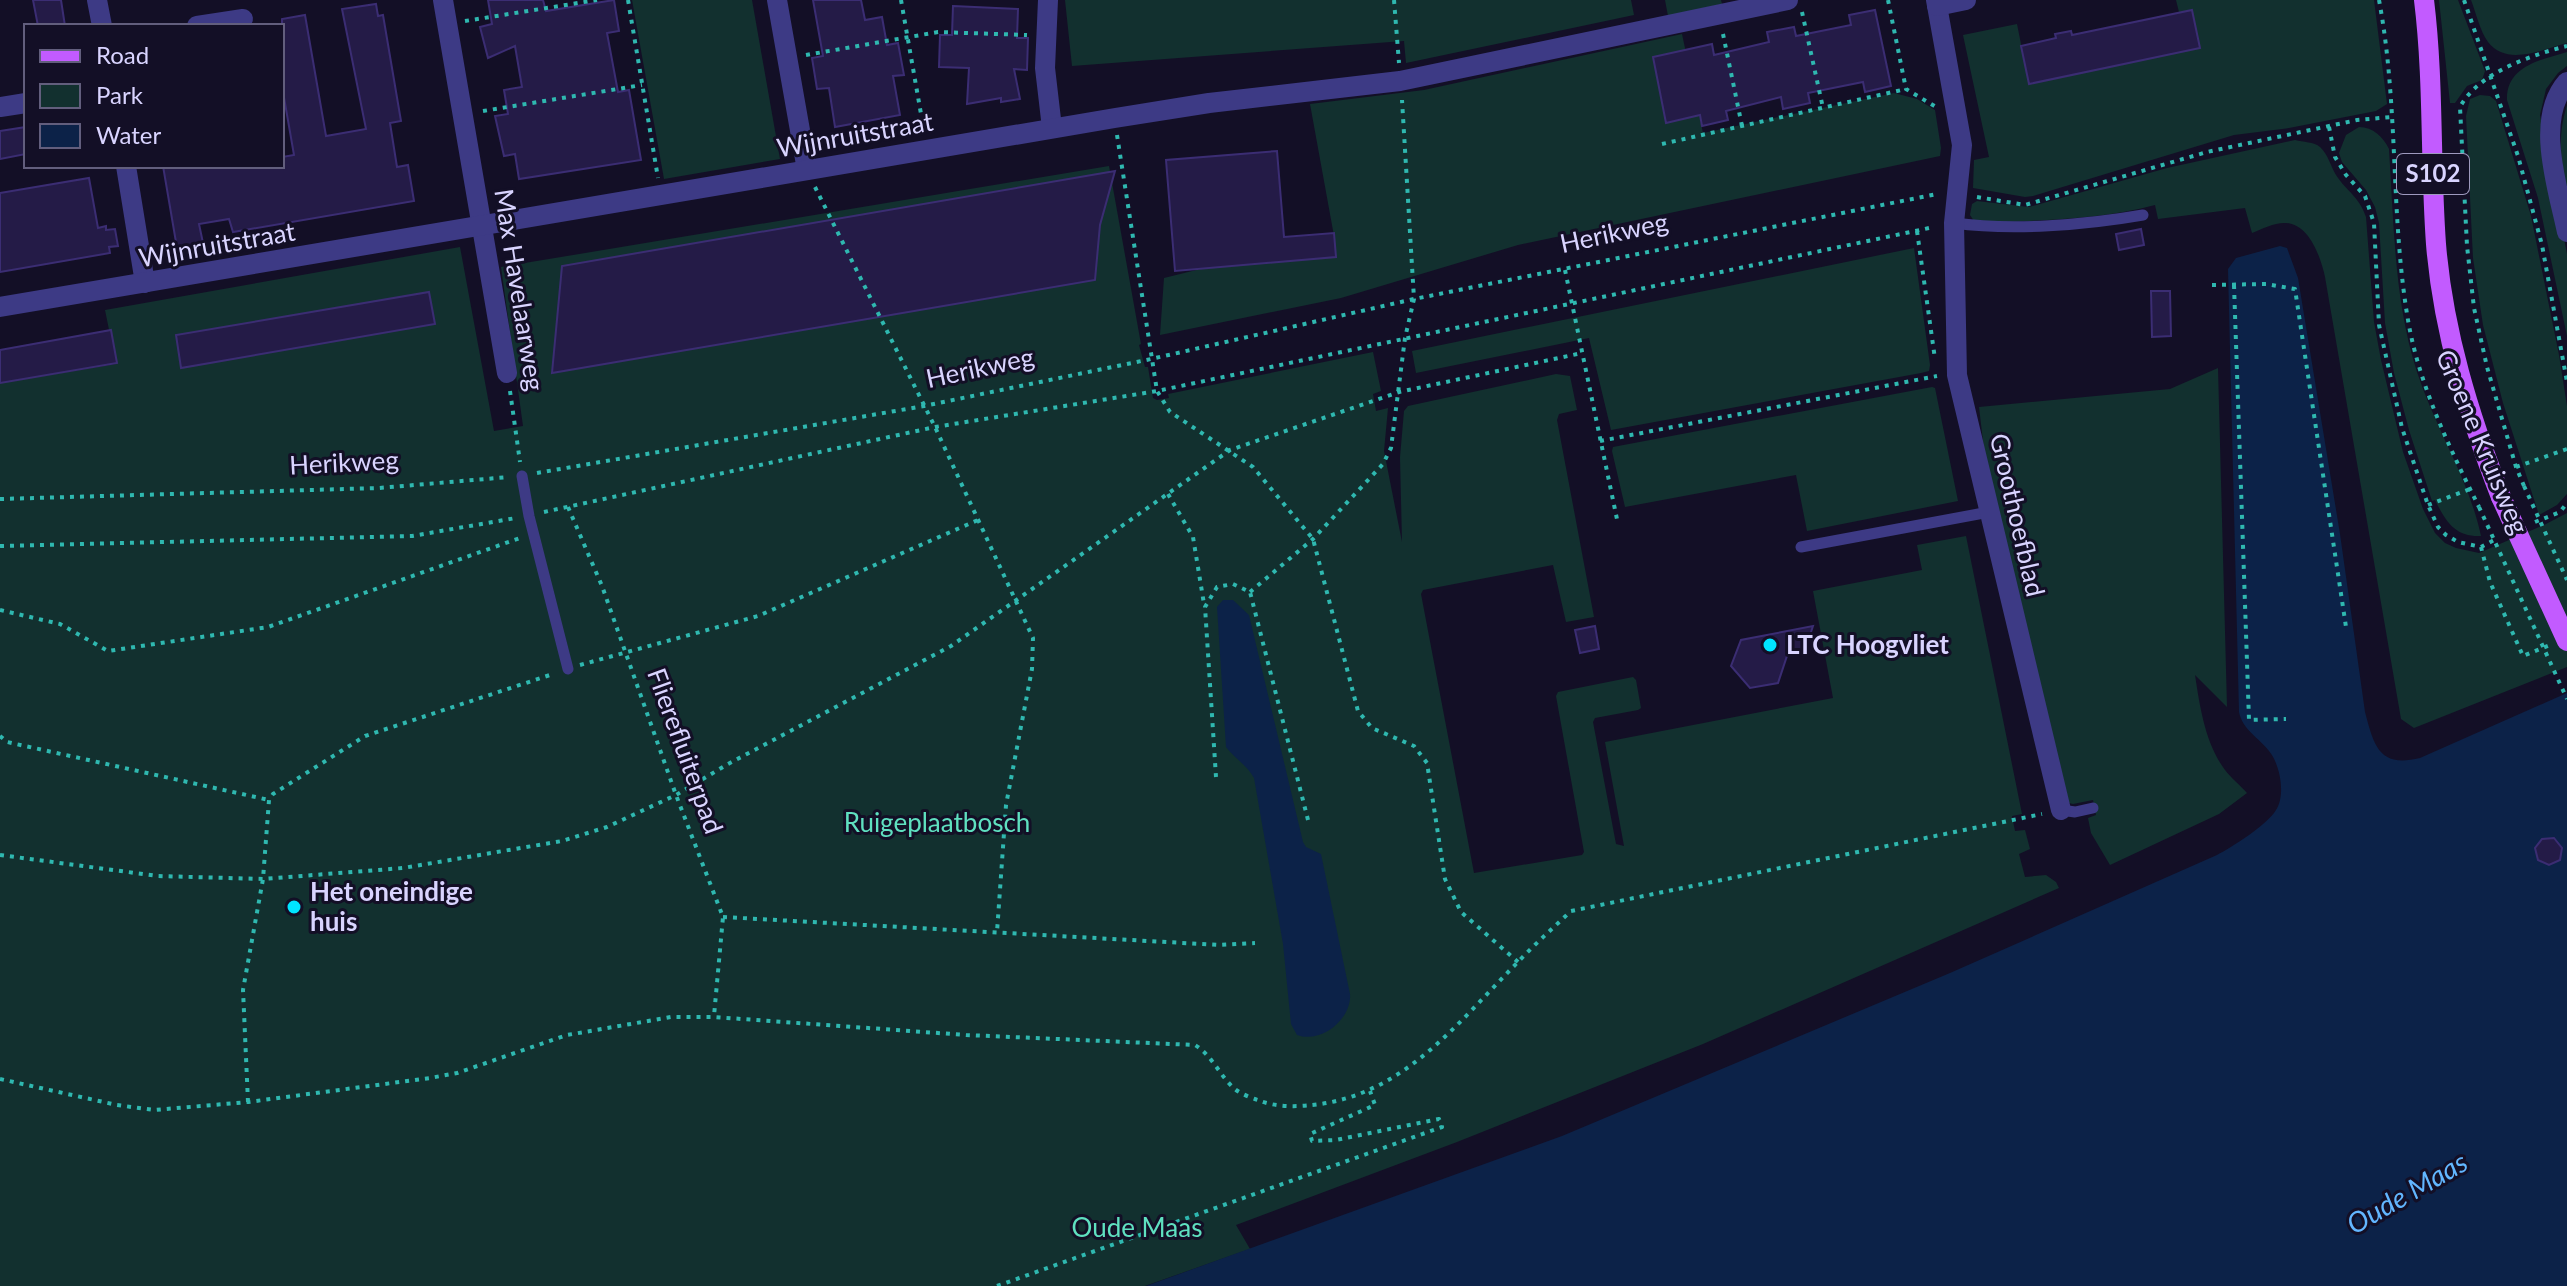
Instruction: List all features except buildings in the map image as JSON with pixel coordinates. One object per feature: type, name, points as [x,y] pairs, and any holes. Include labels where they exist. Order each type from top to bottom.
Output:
[{"type":"main road","name":"Groene Kruisweg","points":[[2424,0],[2436,245],[2445,316],[2473,423],[2560,642]]},
{"type":"street","points":[[97,0],[102,24]]},
{"type":"street","name":"Max Havelaarweg","points":[[443,0],[507,373]]},
{"type":"street","points":[[777,0],[807,170]]},
{"type":"street","points":[[1048,0],[1045,68],[1052,128]]},
{"type":"street","name":"Wijnruitstraat","points":[[0,307],[1052,128],[1209,103],[1400,81],[1788,0]]},
{"type":"street","points":[[1937,3],[1966,0]]},
{"type":"street","name":"Groothoefblad","points":[[1937,3],[1962,145],[1954,223],[1957,375],[2061,810]]},
{"type":"street","points":[[222,24],[248,22]]},
{"type":"street","points":[[2567,82],[2553,107],[2550,126],[2550,144],[2567,232]]},
{"type":"street","points":[[0,107],[24,103]]},
{"type":"street","points":[[126,168],[145,283]]},
{"type":"lane","points":[[1954,223],[1983,227],[2104,222],[2143,215]]},
{"type":"lane","points":[[522,476],[529,516],[568,669]]},
{"type":"lane","points":[[1801,547],[1989,512]]},
{"type":"lane","name":"Groothoefblad","points":[[2061,810],[2075,812],[2093,808]]},
{"type":"path","points":[[447,24],[597,0]]},
{"type":"path","points":[[628,0],[661,196]]},
{"type":"path","points":[[901,0],[927,149]]},
{"type":"path","points":[[1250,592],[1313,539],[1383,464],[1391,448],[1405,338],[1414,299],[1394,0]]},
{"type":"path","points":[[1799,0],[1823,108]]},
{"type":"path","points":[[1888,0],[1906,89]]},
{"type":"path","name":"Groene Kruisweg","points":[[2379,0],[2388,56],[2400,260],[2409,322],[2423,377],[2470,489],[2567,699]]},
{"type":"path","points":[[2464,0],[2518,156],[2542,245],[2567,382]]},
{"type":"path","points":[[1719,14],[1742,126]]},
{"type":"path","points":[[788,58],[938,32],[1046,36]]},
{"type":"path","points":[[2492,75],[2505,67],[2567,46]]},
{"type":"path","name":"Groene Kruisweg","points":[[2492,75],[2468,93],[2460,107],[2462,174],[2474,308],[2487,367],[2516,467],[2567,580]]},
{"type":"path","points":[[463,114],[642,85]]},
{"type":"path","points":[[1662,144],[1906,89],[1959,122]]},
{"type":"path","name":"Herikweg","points":[[0,499],[379,488],[522,476],[924,406],[1151,359],[1414,299],[1934,194],[1958,194],[2025,205],[2207,152],[2357,120],[2392,117]]},
{"type":"path","points":[[1115,118],[1157,391],[1170,412],[1253,467],[1313,539],[1358,711],[1372,728],[1414,746],[1427,763],[1445,879],[1461,912],[1518,962]]},
{"type":"path","name":"Groene Kruisweg","points":[[2329,127],[2335,157],[2365,196],[2374,223],[2379,325],[2402,428],[2428,505],[2438,527],[2458,542],[2481,547],[2490,541]]},
{"type":"path","points":[[824,205],[935,427],[1033,638],[1032,669],[1006,805],[997,932]]},
{"type":"path","points":[[0,546],[412,536],[529,516],[935,427],[1157,391],[1917,231],[1935,362]]},
{"type":"path","points":[[1565,270],[1618,524]]},
{"type":"path","points":[[2212,285],[2266,284],[2295,289],[2346,627]]},
{"type":"path","points":[[2234,285],[2249,720],[2286,719]]},
{"type":"path","points":[[0,855],[158,876],[263,879],[403,868],[562,841],[607,827],[676,795],[728,764],[951,646],[1230,450],[1399,392],[1582,353]]},
{"type":"path","name":"Max Havelaarweg","points":[[507,373],[522,476]]},
{"type":"path","points":[[1600,441],[1937,376]]},
{"type":"path","points":[[2516,467],[2567,449]]},
{"type":"path","points":[[2428,505],[2470,489]]},
{"type":"path","points":[[1168,494],[1193,537],[1205,607],[1216,777]]},
{"type":"path","name":"Groene Kruisweg","points":[[2545,518],[2560,512],[2567,503]]},
{"type":"path","name":"Flierefluiterpad","points":[[568,507],[602,586],[723,917],[714,1017]]},
{"type":"path","points":[[248,1102],[243,990],[263,879],[269,800],[273,794],[365,736],[568,669],[758,616],[978,520]]},
{"type":"path","points":[[0,610],[60,624],[108,651],[268,627],[534,533]]},
{"type":"path","points":[[2481,547],[2490,582],[2523,656],[2560,642]]},
{"type":"path","points":[[1205,607],[1217,587],[1233,584],[1250,592]]},
{"type":"path","points":[[1250,592],[1308,820]]},
{"type":"path","points":[[0,736],[7,742],[269,800]]},
{"type":"path","points":[[0,1079],[154,1110],[248,1102],[457,1073],[590,1029],[671,1017],[714,1017],[966,1035],[1195,1045],[1206,1052],[1235,1089],[1261,1102],[1287,1106],[1314,1105],[1349,1099],[1370,1091],[1440,1044],[1571,911],[2031,817]]},
{"type":"path","points":[[723,917],[1219,945],[1255,943]]},
{"type":"path","points":[[997,1286],[1442,1127],[1439,1119],[1336,1140],[1312,1141],[1310,1134],[1375,1105],[1370,1091]]},
{"type":"green space","points":[[632,0],[752,0],[780,159],[664,179]]},
{"type":"green space","points":[[1065,0],[1631,0],[1634,15],[1406,63],[1404,41],[1072,66]]},
{"type":"green space","points":[[1665,0],[1721,0],[1722,4],[1668,16]]},
{"type":"green space","points":[[2176,0],[2374,0],[2387,104],[2376,111],[2234,135],[2033,196],[1973,188],[1974,160],[1989,157],[1963,35],[2017,24],[2029,84],[2200,48],[2192,10],[2179,12]]},
{"type":"green space","points":[[2439,0],[2458,0],[2485,71],[2482,80],[2467,86],[2455,103],[2450,103]]},
{"type":"green space","points":[[2471,0],[2567,0],[2567,43],[2526,54],[2505,54],[2488,42]]},
{"type":"green space","points":[[1682,34],[1703,133],[1894,93],[1917,99],[1935,110],[1940,156],[1518,245],[1341,298],[1160,335],[1164,278],[1334,236],[1310,104],[1424,90]]},
{"type":"green space","points":[[2567,52],[2567,66],[2546,89],[2540,115],[2567,254],[2567,336],[2538,198],[2507,100],[2512,79],[2519,72],[2536,62]]},
{"type":"green space","points":[[2480,95],[2490,96],[2496,101],[2531,216],[2567,406],[2567,494],[2557,505],[2539,515],[2503,403],[2483,325],[2473,258],[2466,116],[2470,99]]},
{"type":"green space","points":[[2567,105],[2567,191],[2561,148]]},
{"type":"green space","points":[[2359,127],[2377,134],[2389,149],[2396,262],[2409,345],[2424,393],[2468,494],[2481,536],[2464,534],[2452,527],[2435,500],[2432,501],[2409,430],[2385,323],[2379,223],[2375,207],[2366,190],[2342,162],[2339,153],[2346,135]]},
{"type":"green space","points":[[2295,140],[2315,144],[2323,150],[2336,175],[2360,204],[2366,217],[2374,322],[2381,360],[2403,452],[2435,533],[2456,548],[2479,553],[2567,513],[2567,667],[2414,728],[2401,719],[2325,277],[2317,251],[2307,235],[2293,224],[2284,223],[2252,233],[2245,208],[2158,219],[2155,205],[2113,214],[2048,220],[1984,223],[1974,221],[1970,215],[1972,204],[1977,201],[2029,207],[2167,168]]},
{"type":"green space","name":"Ruigeplaatbosch","points":[[1109,166],[1139,345],[1145,367],[1148,367],[1153,398],[1169,398],[1168,394],[1373,352],[1381,391],[1373,394],[1376,411],[1388,408],[1384,451],[1402,542],[1400,457],[1404,411],[1408,406],[1556,374],[1570,376],[1577,410],[1559,414],[1557,420],[1594,617],[1566,622],[1553,565],[1423,590],[1421,594],[1474,873],[1582,855],[1584,852],[1556,696],[1558,692],[1633,677],[1636,680],[1641,708],[1595,718],[1593,722],[1616,844],[1624,846],[1605,742],[1833,698],[1813,591],[1922,570],[1917,545],[1966,536],[2022,814],[2012,816],[2015,831],[2025,830],[2030,849],[2019,854],[2025,877],[2046,875],[2059,888],[1703,1044],[1457,1142],[1236,1225],[1250,1249],[1145,1286],[0,1286],[0,383],[116,364],[105,310],[460,247],[494,431],[523,426],[501,267]]},
{"type":"green space","points":[[1914,248],[1929,371],[1611,430],[1589,338],[1416,373],[1412,351]]},
{"type":"green space","points":[[2218,368],[2227,707],[2195,675],[2204,724],[2213,748],[2225,770],[2247,793],[2219,814],[2110,865],[2091,833],[2088,818],[2096,815],[2093,800],[2069,803],[1985,458],[1979,407],[2170,389]]},
{"type":"green space","points":[[1935,388],[1958,501],[1807,531],[1796,475],[1625,507],[1613,447]]},
{"type":"water","name":"Oude Maas","points":[[2280,246],[2287,248],[2298,278],[2340,534],[2365,712],[2380,752],[2395,760],[2420,758],[2567,693],[2567,1286],[1146,1286],[1562,1136],[1950,973],[2217,855],[2265,822],[2279,804],[2279,771],[2273,757],[2247,728],[2239,712],[2228,269],[2236,258]],"holes":[[[2542,839],[2554,839],[2562,848],[2560,859],[2549,865],[2538,860],[2535,848]]]},
{"type":"water","points":[[1223,600],[1233,600],[1249,615],[1303,842],[1306,847],[1321,854],[1350,994],[1346,1012],[1340,1020],[1325,1033],[1316,1036],[1297,1035],[1291,1024],[1283,944],[1254,778],[1226,747],[1217,607]]},
{"type":"place","name":"LTC Hoogvliet","points":[[1770,645]]},
{"type":"place","name":"Het oneindige huis","points":[[294,907]]}]
